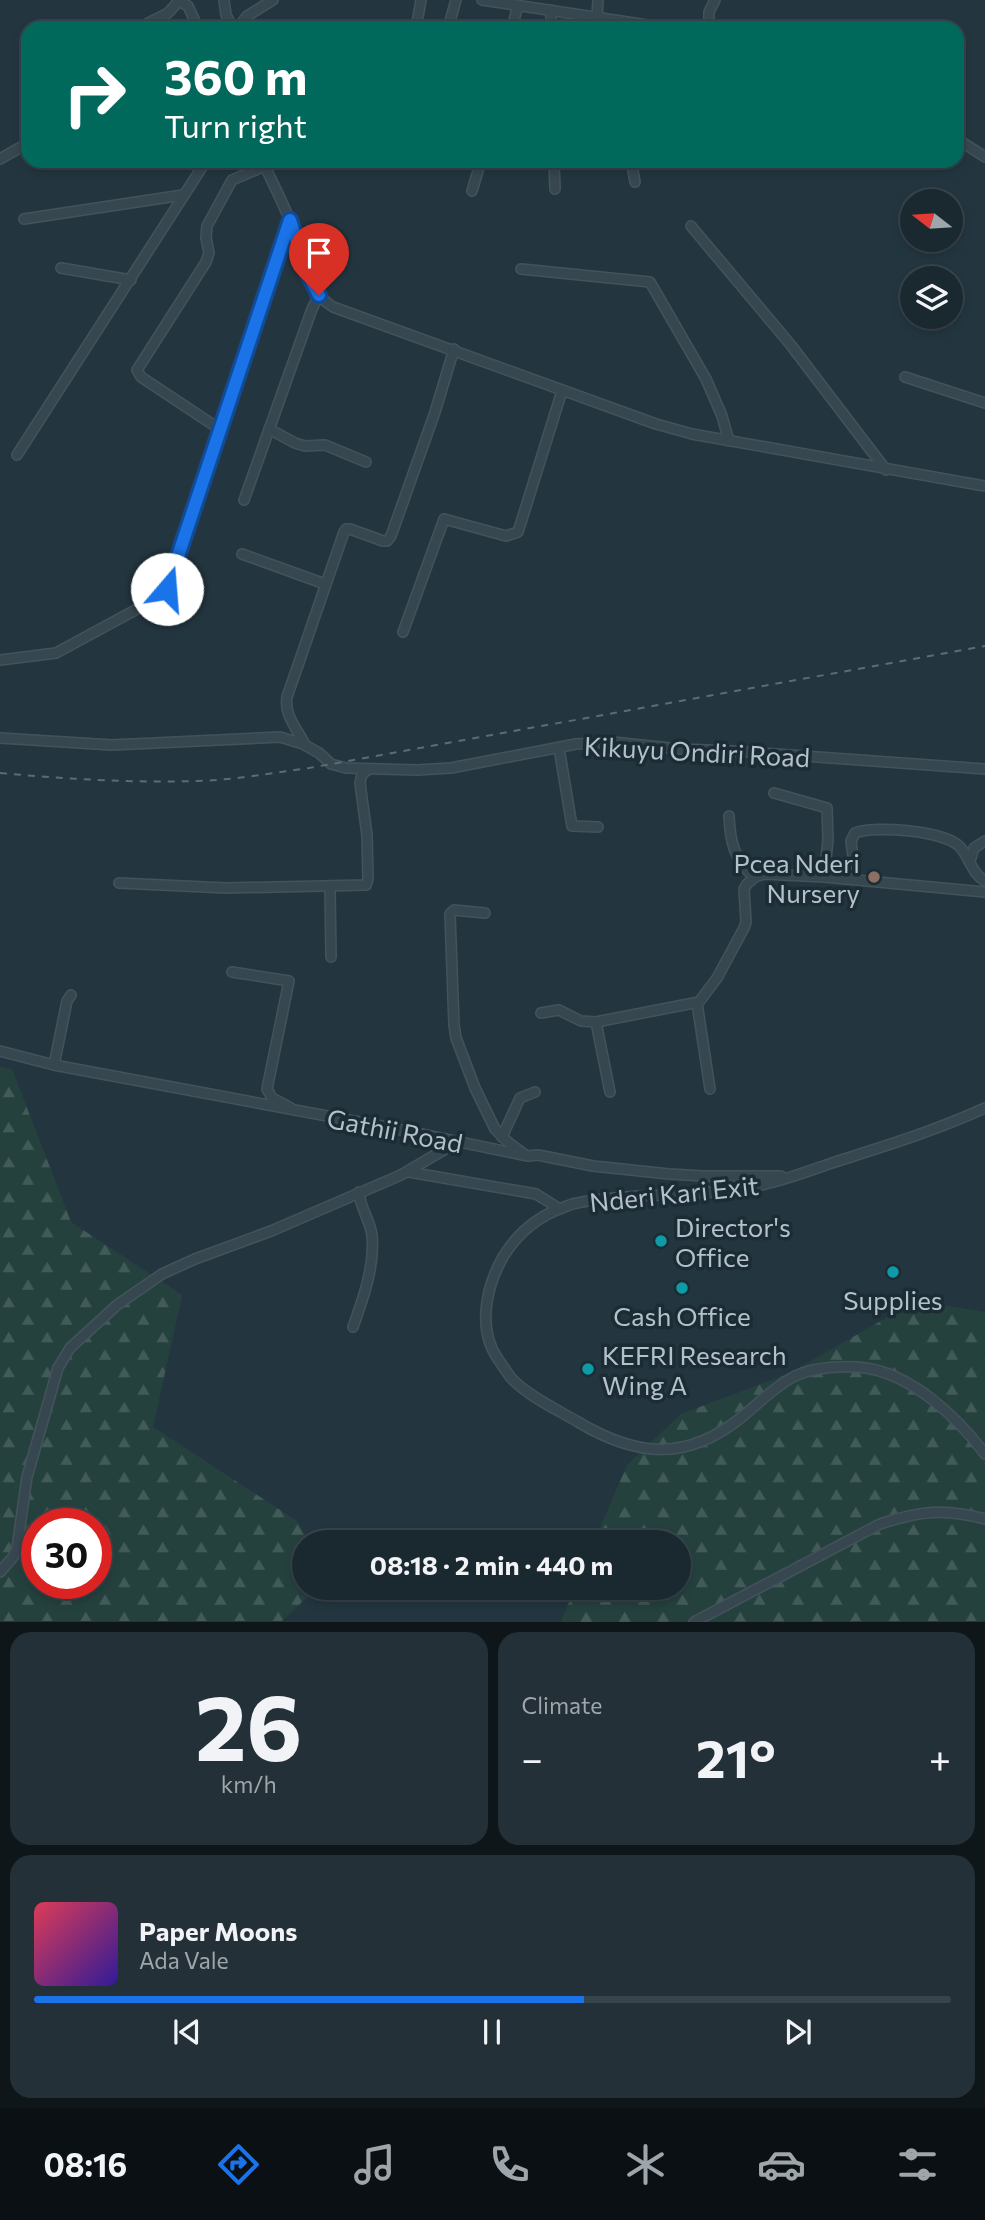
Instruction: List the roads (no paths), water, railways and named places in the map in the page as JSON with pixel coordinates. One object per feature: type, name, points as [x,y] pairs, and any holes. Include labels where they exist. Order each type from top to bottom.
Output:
[{"type":"street","points":[[224,0],[229,21]]},
{"type":"street","points":[[240,21],[273,0]]},
{"type":"street","points":[[417,21],[421,0]]},
{"type":"street","points":[[450,21],[456,0]]},
{"type":"street","points":[[482,0],[618,21]]},
{"type":"street","points":[[597,18],[598,0]]},
{"type":"street","points":[[152,21],[168,13],[180,1],[188,6],[195,21]]},
{"type":"street","points":[[709,21],[712,2]]},
{"type":"street","points":[[514,21],[518,5]]},
{"type":"street","points":[[551,10],[551,21]]},
{"type":"street","points":[[964,144],[985,157]]},
{"type":"street","points":[[0,159],[21,148]]},
{"type":"street","points":[[17,455],[200,168]]},
{"type":"street","points":[[221,430],[141,377],[137,370],[206,262],[209,253],[205,232],[232,180],[256,168]]},
{"type":"street","points":[[266,168],[290,220],[307,272],[319,295],[345,312],[454,349],[656,424],[729,441],[985,486]]},
{"type":"street","points":[[472,191],[479,168]]},
{"type":"street","points":[[554,168],[555,189]]},
{"type":"street","points":[[633,168],[635,182]]},
{"type":"street","points":[[23,219],[183,195]]},
{"type":"street","points":[[0,660],[46,655],[65,649],[167,589],[290,220]]},
{"type":"street","points":[[691,226],[790,344],[886,470]]},
{"type":"street","points":[[61,268],[131,280]]},
{"type":"street","points":[[521,269],[650,282],[706,379],[722,416],[729,441]]},
{"type":"street","points":[[244,500],[319,295]]},
{"type":"street","points":[[305,745],[285,707],[301,652],[346,530],[383,541],[387,541],[391,536],[435,412],[454,349]]},
{"type":"street","points":[[905,377],[985,403]]},
{"type":"street","points":[[403,632],[443,519],[506,536],[518,532],[562,391]]},
{"type":"street","points":[[269,429],[295,443],[305,446],[325,445],[366,462]]},
{"type":"street","points":[[242,554],[326,584]]},
{"type":"street","name":"Kikuyu Ondiri Road","points":[[0,738],[112,745],[280,737],[305,745],[335,765],[369,769],[417,770],[466,766],[585,743],[624,742],[679,749],[985,768]]},
{"type":"street","points":[[559,748],[572,826],[598,827]]},
{"type":"street","points":[[119,883],[226,888],[363,886],[368,883],[367,835],[360,783],[362,774],[369,769]]},
{"type":"street","points":[[774,793],[827,808],[828,840],[824,877]]},
{"type":"street","points":[[729,816],[730,835],[737,856],[746,870],[755,877]]},
{"type":"street","points":[[854,864],[851,841],[855,833],[869,829],[893,829],[948,839],[958,845],[976,875],[985,881]]},
{"type":"street","points":[[970,861],[974,848],[985,841]]},
{"type":"street","points":[[541,1013],[559,1010],[581,1021],[596,1023],[697,1003],[717,978],[744,928],[744,889],[755,877],[764,874],[985,892]]},
{"type":"street","points":[[330,888],[331,957]]},
{"type":"street","points":[[485,914],[454,910],[450,914],[452,1008],[456,1038],[487,1115],[502,1137],[527,1156]]},
{"type":"street","points":[[232,972],[289,981],[267,1089],[272,1098],[296,1111]]},
{"type":"street","points":[[54,1065],[67,1001],[71,995]]},
{"type":"street","points":[[697,1003],[710,1090]]},
{"type":"street","points":[[596,1023],[610,1092]]},
{"type":"street","name":"Gathii Road","points":[[0,1051],[54,1065],[527,1156],[538,1155],[593,1166],[669,1174],[794,1176]]},
{"type":"street","points":[[502,1137],[520,1098],[536,1092]]},
{"type":"street","name":"Nderi Kari Exit","points":[[985,1108],[928,1132],[794,1176],[747,1188],[596,1200],[560,1209],[523,1231],[510,1246],[489,1291],[486,1310],[493,1352],[512,1379],[586,1427],[635,1448],[681,1449],[696,1445],[721,1433],[796,1376],[815,1370],[866,1368],[903,1382],[937,1404],[956,1419],[985,1454]]},
{"type":"street","points":[[0,1572],[17,1548],[27,1477],[58,1368],[70,1348],[117,1305],[162,1274],[409,1172],[459,1142]]},
{"type":"street","points":[[409,1172],[536,1194],[560,1209]]},
{"type":"street","points":[[354,1327],[370,1270],[372,1247],[370,1227],[359,1192]]},
{"type":"street","points":[[694,1622],[880,1524],[932,1511],[949,1511],[985,1519]]},
{"type":"railway","points":[[0,773],[148,781],[253,776],[985,646]]},
{"type":"place","name":"Pcea Nderi Nursery","points":[[874,877]]},
{"type":"place","name":"Director's Office","points":[[661,1241]]},
{"type":"place","name":"Supplies","points":[[893,1272]]},
{"type":"place","name":"Cash Office","points":[[682,1288]]},
{"type":"place","name":"KEFRI Research Wing A","points":[[588,1369]]}]
